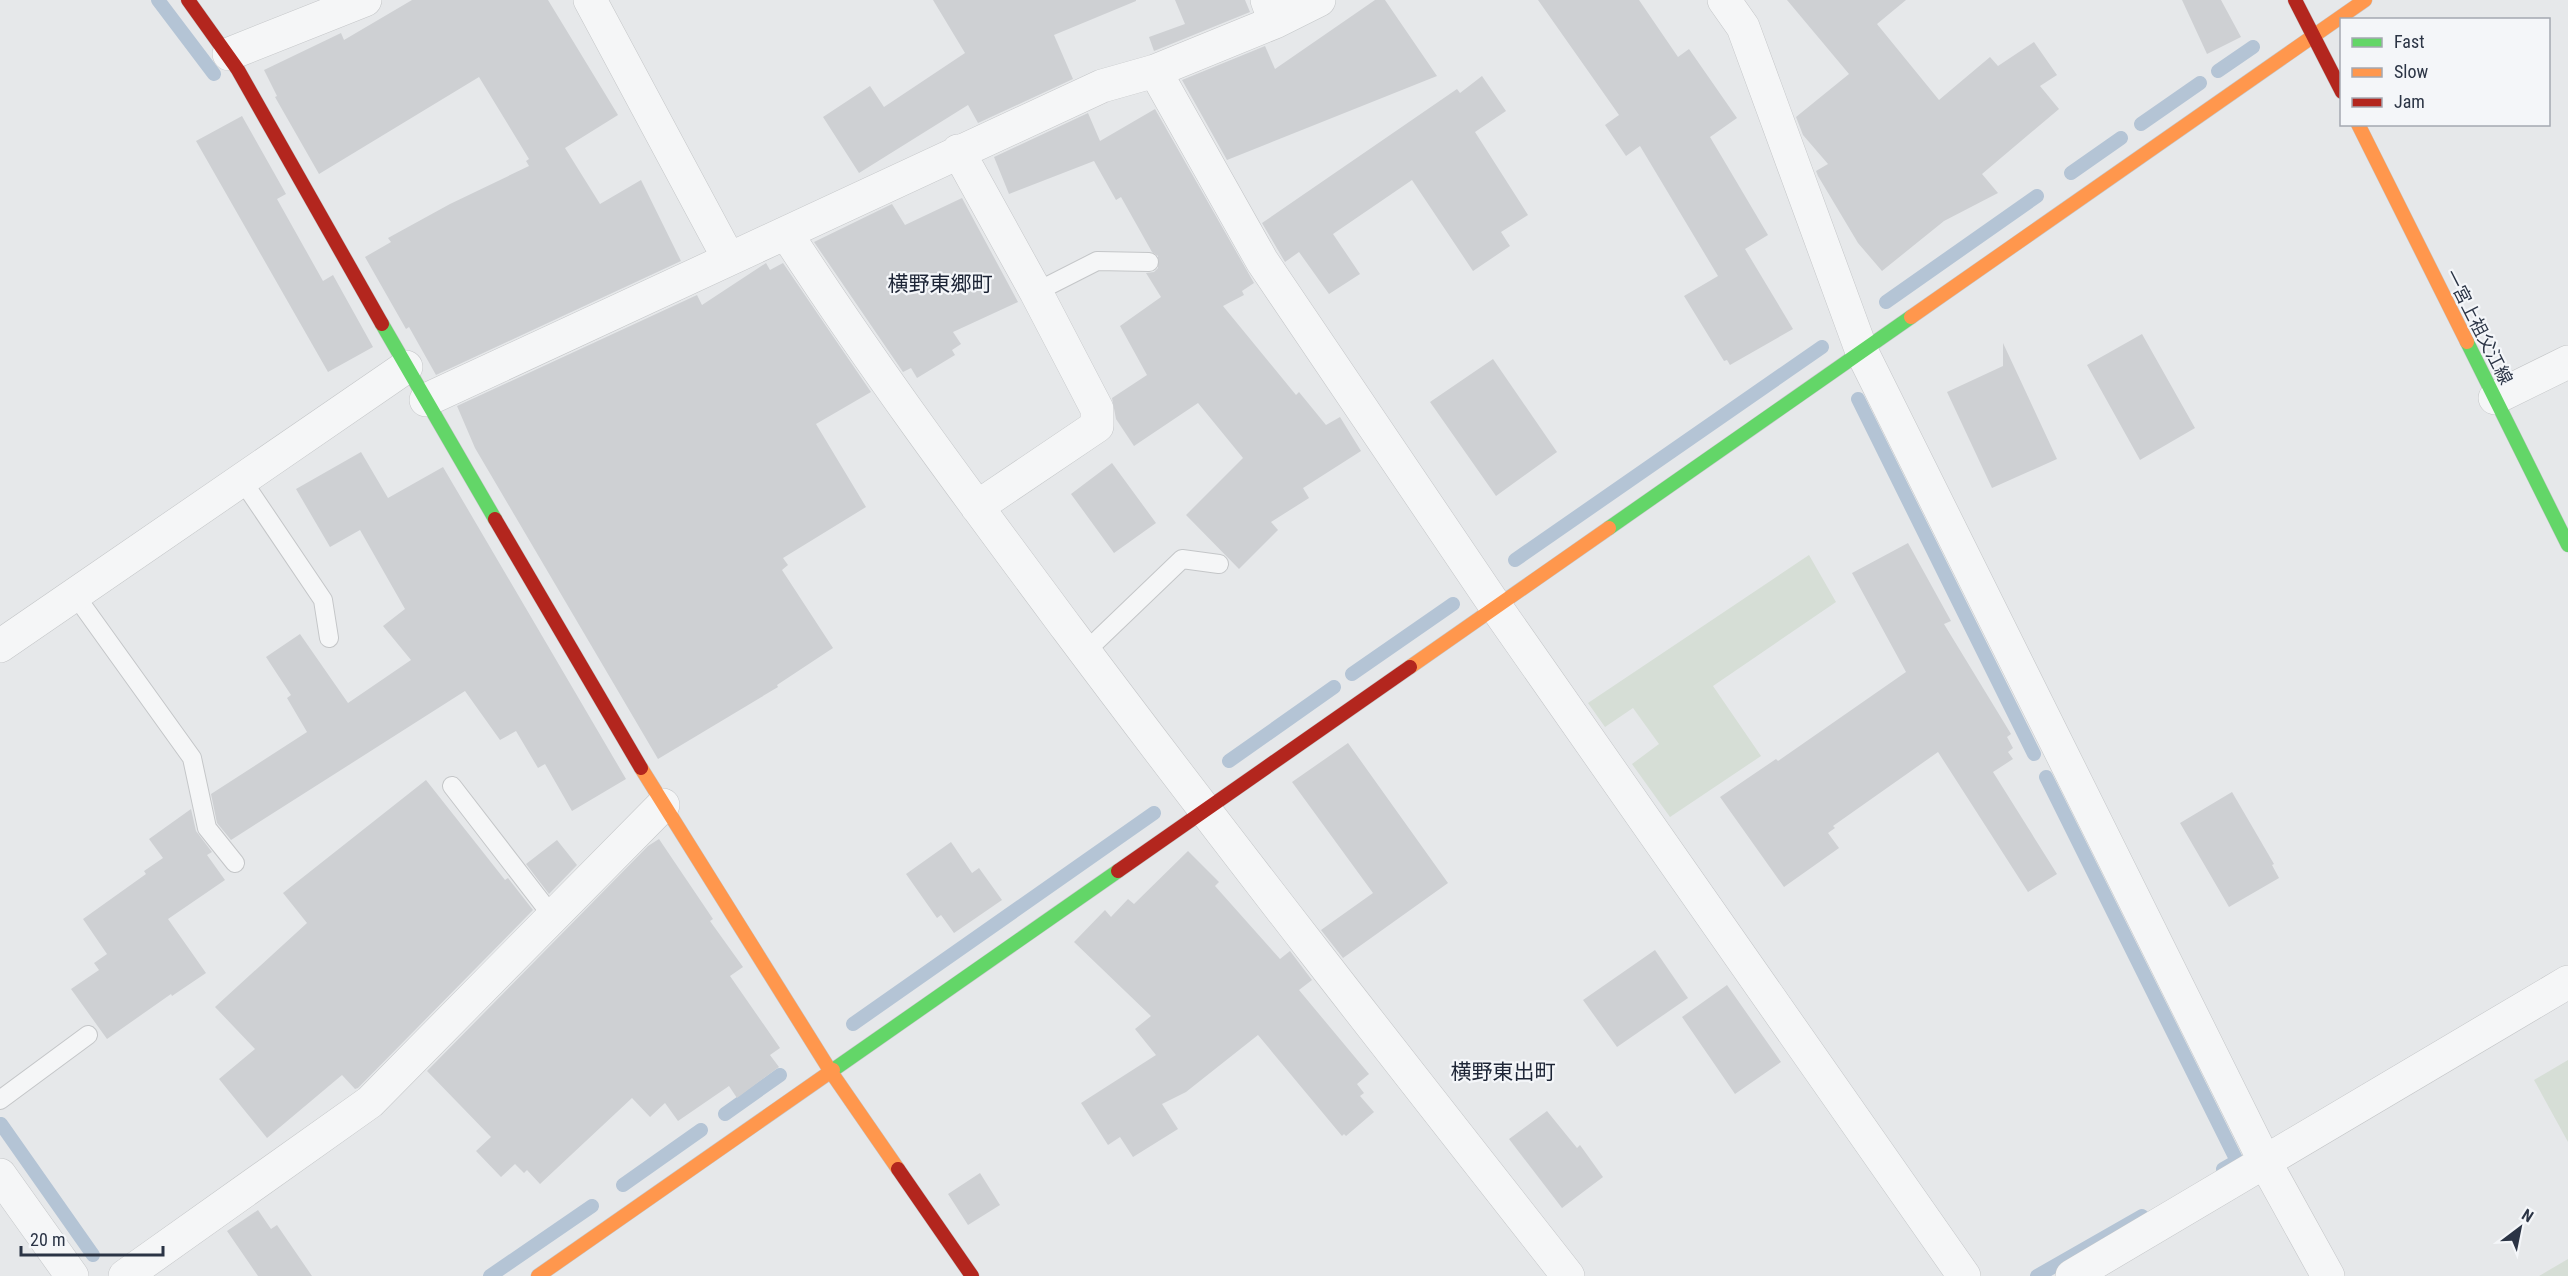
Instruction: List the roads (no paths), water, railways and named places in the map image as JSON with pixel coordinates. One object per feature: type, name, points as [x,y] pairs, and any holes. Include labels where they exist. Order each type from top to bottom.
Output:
[{"type":"street","points":[[188,0],[229,54],[406,367],[663,805],[831,1072],[972,1276]]},
{"type":"street","points":[[229,54],[365,0]]},
{"type":"street","points":[[590,0],[729,259]]},
{"type":"street","points":[[426,400],[1102,86],[1155,71],[1271,11],[1319,0]]},
{"type":"street","points":[[1724,0],[1743,27],[1862,352],[2265,1162],[2328,1276]]},
{"type":"street","points":[[2295,0],[2340,88]]},
{"type":"street","points":[[2340,18],[2365,0]]},
{"type":"street","points":[[538,1276],[2340,18]]},
{"type":"street","points":[[1155,71],[1262,261],[1496,607],[1964,1276]]},
{"type":"street","name":"一宮上祖父江線","points":[[2359,126],[2568,545]]},
{"type":"street","points":[[958,151],[1097,409],[1097,426],[977,507]]},
{"type":"street","points":[[786,233],[849,330],[977,507],[1204,811],[1568,1276]]},
{"type":"street","points":[[2495,398],[2568,362]]},
{"type":"street","points":[[0,646],[406,367]]},
{"type":"street","points":[[125,1276],[370,1102],[663,805]]},
{"type":"street","points":[[2072,1276],[2568,982]]},
{"type":"street","points":[[0,1175],[72,1276]]},
{"type":"lane","points":[[1036,292],[1097,261],[1149,262]]},
{"type":"lane","points":[[242,480],[323,600],[329,638]]},
{"type":"lane","points":[[1085,652],[1182,559],[1219,564]]},
{"type":"lane","points":[[75,595],[192,758],[207,828],[236,863]]},
{"type":"lane","points":[[452,786],[553,917]]},
{"type":"lane","points":[[0,1100],[88,1035]]},
{"type":"waterway","points":[[158,0],[214,74]]},
{"type":"waterway","points":[[2218,71],[2253,47]]},
{"type":"waterway","points":[[2141,124],[2200,83]]},
{"type":"waterway","points":[[2071,173],[2121,138]]},
{"type":"waterway","points":[[1886,302],[2037,196]]},
{"type":"waterway","points":[[1515,560],[1822,347]]},
{"type":"waterway","points":[[1858,399],[2034,754]]},
{"type":"waterway","points":[[1352,674],[1453,604]]},
{"type":"waterway","points":[[1229,761],[1334,687]]},
{"type":"waterway","points":[[2046,777],[2237,1161],[2223,1169]]},
{"type":"waterway","points":[[853,1024],[1154,813]]},
{"type":"waterway","points":[[725,1114],[780,1075]]},
{"type":"waterway","points":[[1,1124],[93,1255]]},
{"type":"waterway","points":[[623,1185],[701,1130]]},
{"type":"waterway","points":[[490,1276],[592,1206]]},
{"type":"waterway","points":[[2037,1276],[2142,1216]]},
{"type":"district","name":"横野東郷町","points":[[940,284]]},
{"type":"district","name":"横野東出町","points":[[1503,1072]]}]
